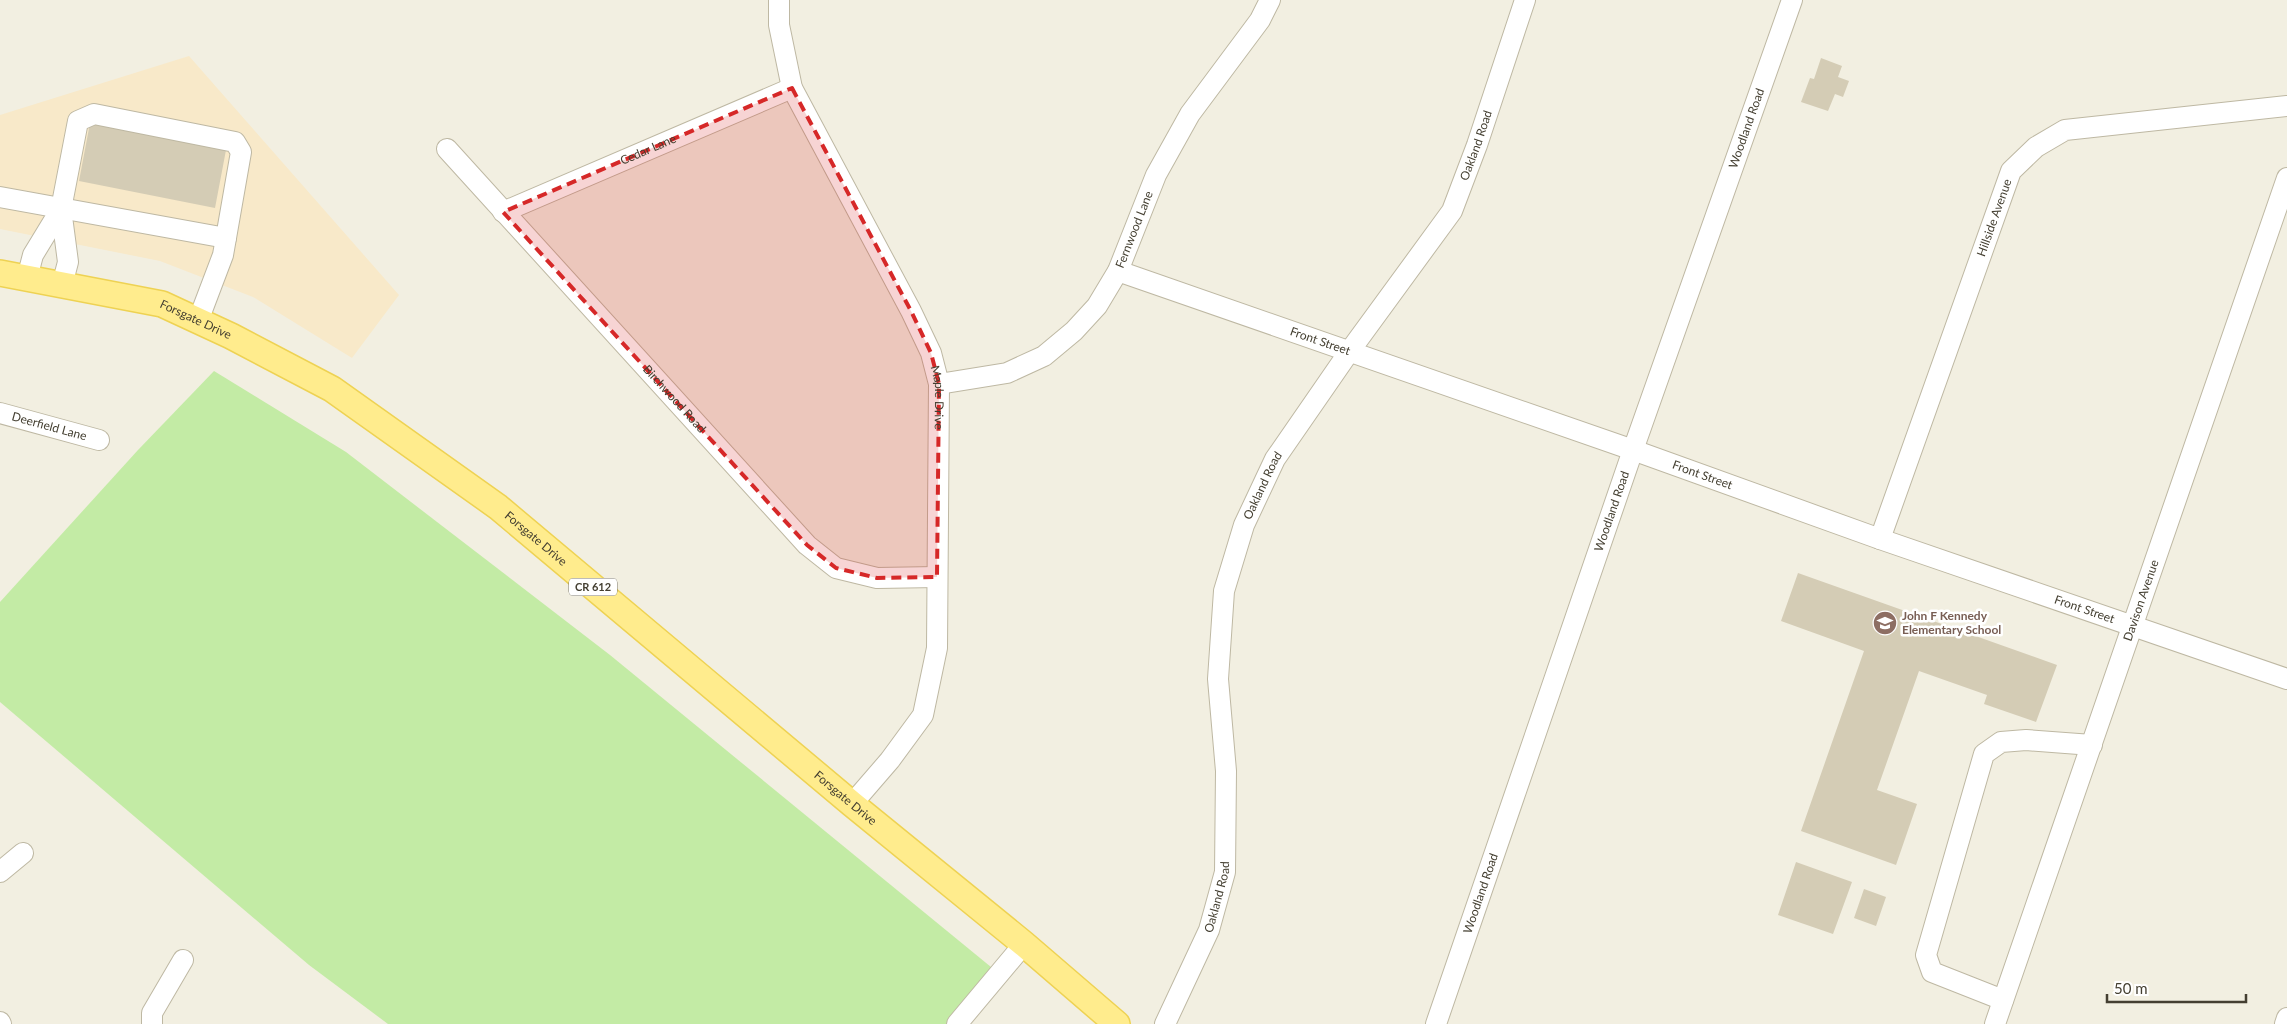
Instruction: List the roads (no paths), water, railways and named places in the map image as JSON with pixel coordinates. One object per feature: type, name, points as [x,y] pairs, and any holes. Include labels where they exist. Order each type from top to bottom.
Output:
[{"type":"main road","name":"Forsgate Drive","points":[[0,273],[162,304],[332,389],[498,507],[1118,1024]]},
{"type":"street","name":"Maple Drive","points":[[779,0],[779,25],[792,88],[911,311],[931,353],[939,384],[937,648],[923,715],[890,760],[852,804]]},
{"type":"street","name":"Fernwood Lane","points":[[939,384],[1007,373],[1044,356],[1074,331],[1097,306],[1118,271],[1156,175],[1190,114],[1260,20],[1270,0]]},
{"type":"street","name":"Oakland Road","points":[[1165,1024],[1209,930],[1225,872],[1226,771],[1218,679],[1224,591],[1244,525],[1275,459],[1349,352],[1452,212],[1477,145],[1525,0]]},
{"type":"street","name":"Woodland Road","points":[[1436,1024],[1633,450],[1792,0]]},
{"type":"street","name":"Cedar Lane","points":[[503,212],[792,88]]},
{"type":"street","name":"Hillside Avenue","points":[[1880,539],[2011,170],[2036,147],[2065,130],[2287,106]]},
{"type":"street","points":[[62,285],[68,262],[61,209],[78,121],[94,114],[235,142],[241,152],[223,255],[198,321]]},
{"type":"street","name":"Birchwood Road","points":[[447,149],[807,545],[836,568],[877,578],[937,576]]},
{"type":"street","name":"Davison Avenue","points":[[1995,1024],[2287,178]]},
{"type":"street","points":[[0,197],[226,238]]},
{"type":"street","points":[[27,278],[33,255],[61,209]]},
{"type":"street","name":"Front Street","points":[[1118,271],[1633,450],[2132,627],[2287,679]]},
{"type":"street","name":"Deerfield Lane","points":[[0,413],[99,440]]},
{"type":"street","points":[[2003,1000],[1932,972],[1926,955],[1984,754],[2001,742],[2026,740],[2092,745]]},
{"type":"street","points":[[0,872],[22,853]]},
{"type":"street","points":[[957,1024],[1024,944]]},
{"type":"street","points":[[152,1024],[152,1013],[183,960]]},
{"type":"street","points":[[2285,1024],[2287,1018]]},
{"type":"place","name":"John F Kennedy Elementary School","points":[[1885,623]]}]
